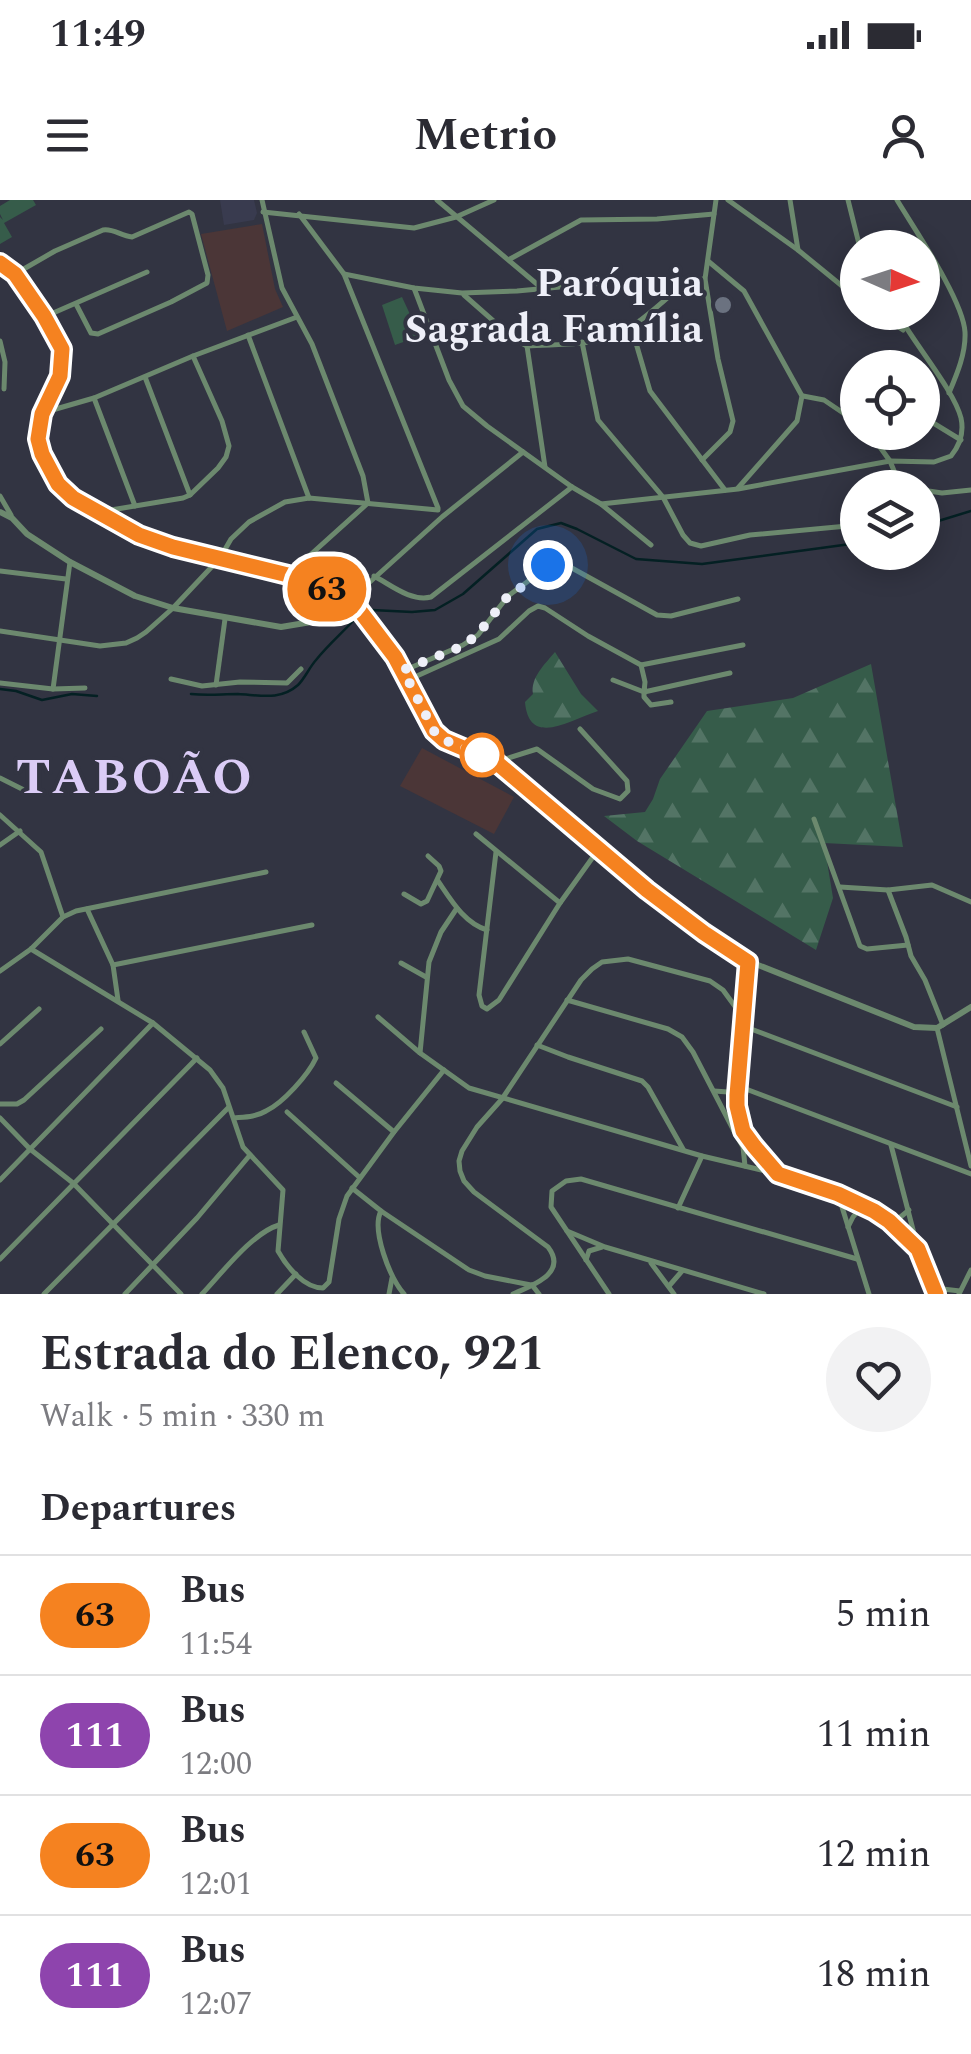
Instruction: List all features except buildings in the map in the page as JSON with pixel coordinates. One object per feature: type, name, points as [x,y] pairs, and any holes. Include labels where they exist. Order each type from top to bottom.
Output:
[{"type":"street","points":[[262,200],[282,288],[320,362],[363,476],[368,502]]},
{"type":"street","points":[[437,200],[544,290]]},
{"type":"street","points":[[263,212],[414,228],[456,217],[494,200]]},
{"type":"street","points":[[702,460],[730,432],[733,421],[705,279],[716,200]]},
{"type":"street","points":[[728,200],[840,284]]},
{"type":"street","points":[[790,200],[798,250]]},
{"type":"street","points":[[848,200],[856,230]]},
{"type":"street","points":[[897,200],[941,273],[964,322],[960,366],[949,393]]},
{"type":"street","points":[[15,274],[54,250],[103,230],[136,236],[189,212],[193,216],[207,283],[98,334],[92,333],[76,304]]},
{"type":"street","points":[[299,214],[344,274],[442,517]]},
{"type":"street","points":[[510,259],[582,220],[714,214]]},
{"type":"street","points":[[708,260],[744,291],[802,396],[797,421],[738,489]]},
{"type":"street","points":[[0,263],[15,274],[60,344],[63,358],[56,386],[42,414],[38,439],[49,470],[73,498],[139,535],[288,575],[351,599],[403,670],[434,731],[444,740],[496,762],[675,912],[748,962],[921,1028],[940,1026],[971,1007]]},
{"type":"street","points":[[44,316],[147,272]]},
{"type":"street","points":[[344,274],[462,293],[705,279]]},
{"type":"street","points":[[462,293],[527,346],[609,337],[632,326],[689,279]]},
{"type":"street","points":[[414,288],[458,398],[473,415],[601,504],[650,545]]},
{"type":"street","points":[[42,414],[94,398],[297,317]]},
{"type":"street","points":[[632,326],[650,392],[725,490]]},
{"type":"street","points":[[601,504],[738,489],[890,461],[934,462],[954,453],[961,440],[960,415],[905,330]]},
{"type":"street","points":[[248,335],[309,498]]},
{"type":"street","points":[[0,341],[5,362],[4,389]]},
{"type":"street","points":[[582,342],[598,420],[664,496],[682,535],[690,543],[701,546],[750,535],[840,527]]},
{"type":"street","points":[[527,346],[545,466]]},
{"type":"street","points":[[96,512],[173,501],[190,494],[226,457],[229,446],[222,421],[193,356]]},
{"type":"street","points":[[145,377],[190,494]]},
{"type":"street","points":[[802,396],[824,400],[840,411]]},
{"type":"street","points":[[94,398],[135,506]]},
{"type":"street","points":[[940,426],[961,440]]},
{"type":"street","points":[[882,450],[894,470]]},
{"type":"street","points":[[0,496],[27,534],[135,596],[225,619],[290,626],[311,622],[351,599],[442,517],[523,452]]},
{"type":"street","points":[[374,576],[419,599],[430,597],[572,487]]},
{"type":"street","points":[[940,493],[971,490]]},
{"type":"street","points":[[0,631],[100,646],[126,643],[146,632],[173,608],[248,522],[285,502],[309,498],[438,510]]},
{"type":"street","points":[[288,575],[368,502]]},
{"type":"street","points":[[0,512],[12,518]]},
{"type":"street","points":[[53,689],[70,562]]},
{"type":"street","points":[[403,670],[463,646],[478,634],[508,596],[554,562],[561,562],[657,615],[671,616],[738,600]]},
{"type":"street","points":[[0,571],[67,580]]},
{"type":"street","points":[[408,680],[499,640],[538,606],[642,665],[742,644]]},
{"type":"street","points":[[216,686],[225,619]]},
{"type":"street","points":[[642,665],[644,697],[650,705],[671,702]]},
{"type":"street","points":[[170,679],[196,686],[240,682],[287,684],[302,670]]},
{"type":"street","points":[[613,680],[644,692],[730,673]]},
{"type":"street","points":[[0,683],[84,688]]},
{"type":"street","points":[[496,762],[537,748],[593,789],[620,799],[628,791],[627,781],[580,729]]},
{"type":"street","points":[[0,778],[22,789]]},
{"type":"street","points":[[0,815],[41,852],[63,917]]},
{"type":"street","points":[[814,819],[860,946],[867,949],[908,945]]},
{"type":"street","points":[[0,846],[20,832]]},
{"type":"street","points":[[476,834],[560,904]]},
{"type":"street","points":[[496,852],[479,995],[484,1008],[489,1009],[499,1000],[598,850]]},
{"type":"street","points":[[404,894],[425,903],[441,875],[428,856]]},
{"type":"street","points":[[0,970],[31,950],[63,917],[86,908],[266,872]]},
{"type":"street","points":[[438,881],[457,908],[478,928],[487,930]]},
{"type":"street","points":[[840,887],[888,890],[938,886],[971,902]]},
{"type":"street","points":[[888,890],[940,1026],[971,1166]]},
{"type":"street","points":[[86,908],[113,966],[118,1000]]},
{"type":"street","points":[[420,1052],[426,978],[433,949],[457,908]]},
{"type":"street","points":[[113,966],[312,925]]},
{"type":"street","points":[[31,950],[152,1023],[219,1080],[239,1140],[283,1190],[278,1251],[296,1274],[314,1288],[327,1286],[342,1205],[352,1188],[444,1070]]},
{"type":"street","points":[[513,1294],[552,1271],[556,1262],[553,1252],[474,1192],[464,1181],[459,1161],[468,1140],[502,1099],[567,1000],[602,962],[628,958],[710,981],[723,990],[743,1022],[957,1107]]},
{"type":"street","points":[[401,962],[426,978]]},
{"type":"street","points":[[745,1166],[737,1106],[748,962]]},
{"type":"street","points":[[567,1000],[676,1032],[693,1052],[739,1131],[778,1174]]},
{"type":"street","points":[[0,1044],[38,1009]]},
{"type":"street","points":[[378,1017],[469,1088],[838,1194],[889,1221],[918,1249]]},
{"type":"street","points":[[0,1180],[152,1023]]},
{"type":"street","points":[[0,1104],[24,1100],[101,1030]]},
{"type":"street","points":[[234,1118],[270,1110],[302,1079],[316,1058],[304,1032]]},
{"type":"street","points":[[537,1045],[642,1081],[684,1149]]},
{"type":"street","points":[[0,1259],[196,1058]]},
{"type":"street","points":[[336,1083],[394,1132]]},
{"type":"street","points":[[714,1091],[728,1092],[738,1086]]},
{"type":"street","points":[[738,1086],[971,1174]]},
{"type":"street","points":[[44,1294],[228,1107]]},
{"type":"street","points":[[287,1112],[359,1178]]},
{"type":"street","points":[[0,1118],[30,1149],[74,1183],[181,1294]]},
{"type":"street","points":[[891,1146],[918,1249],[935,1291],[960,1292],[971,1270]]},
{"type":"street","points":[[124,1294],[154,1266],[250,1155]]},
{"type":"street","points":[[678,1208],[702,1156]]},
{"type":"street","points":[[609,1294],[551,1207],[552,1191],[573,1179],[857,1259]]},
{"type":"street","points":[[352,1188],[469,1270],[532,1285],[539,1294]]},
{"type":"street","points":[[838,1194],[868,1294]]},
{"type":"street","points":[[848,1228],[863,1205]]},
{"type":"street","points":[[381,1210],[377,1224],[392,1276],[404,1294]]},
{"type":"street","points":[[889,1221],[909,1210]]},
{"type":"street","points":[[202,1294],[241,1253],[279,1224]]},
{"type":"street","points":[[567,1231],[682,1271],[764,1294]]},
{"type":"street","points":[[586,1262],[593,1248],[605,1246]]},
{"type":"street","points":[[649,1260],[674,1294]]},
{"type":"street","points":[[669,1286],[682,1271]]},
{"type":"street","points":[[277,1294],[296,1274]]},
{"type":"street","points":[[389,1294],[392,1276]]},
{"type":"shaded area","points":[[220,200],[254,200],[254,220],[224,225]]},
{"type":"shaded area","points":[[262,224],[275,289],[283,307],[227,331],[201,234]]},
{"type":"shaded area","points":[[422,748],[514,797],[494,834],[400,786]]},
{"type":"green space","points":[[10,200],[33,200],[36,205],[4,223],[12,237],[0,244],[0,206]]},
{"type":"green space","points":[[402,297],[420,336],[395,345],[382,305]]},
{"type":"green space","points":[[555,652],[581,694],[598,711],[564,724],[542,727],[528,716],[525,702],[533,694],[539,672]]},
{"type":"green space","points":[[871,664],[903,847],[824,843],[833,898],[816,950],[637,841],[604,816],[645,812],[660,779],[707,711],[793,698]]},
{"type":"waterway","points":[[940,520],[971,511]]},
{"type":"waterway","points":[[372,610],[435,610],[463,594],[537,529],[561,523],[636,559],[702,564],[840,545]]},
{"type":"waterway","points":[[191,694],[269,696],[291,690],[354,620]]},
{"type":"waterway","points":[[0,689],[42,700],[72,694],[97,696]]},
{"type":"bus line","name":"63","points":[[0,263],[15,274],[62,349],[60,376],[42,414],[38,439],[58,484],[73,498],[139,535],[288,575],[351,599],[395,657],[434,731],[444,740],[496,762],[647,890],[748,962],[737,1095],[743,1131],[778,1174],[838,1194],[889,1221],[918,1249],[936,1294]]},
{"type":"place","name":"Paróquia Sagrada Família","points":[[723,305]]},
{"type":"district","name":"TABOÃO","points":[[135,775]]},
{"type":"route","points":[[482,755],[444,740],[434,731],[403,670],[463,646],[478,634],[508,596],[548,565]]}]
